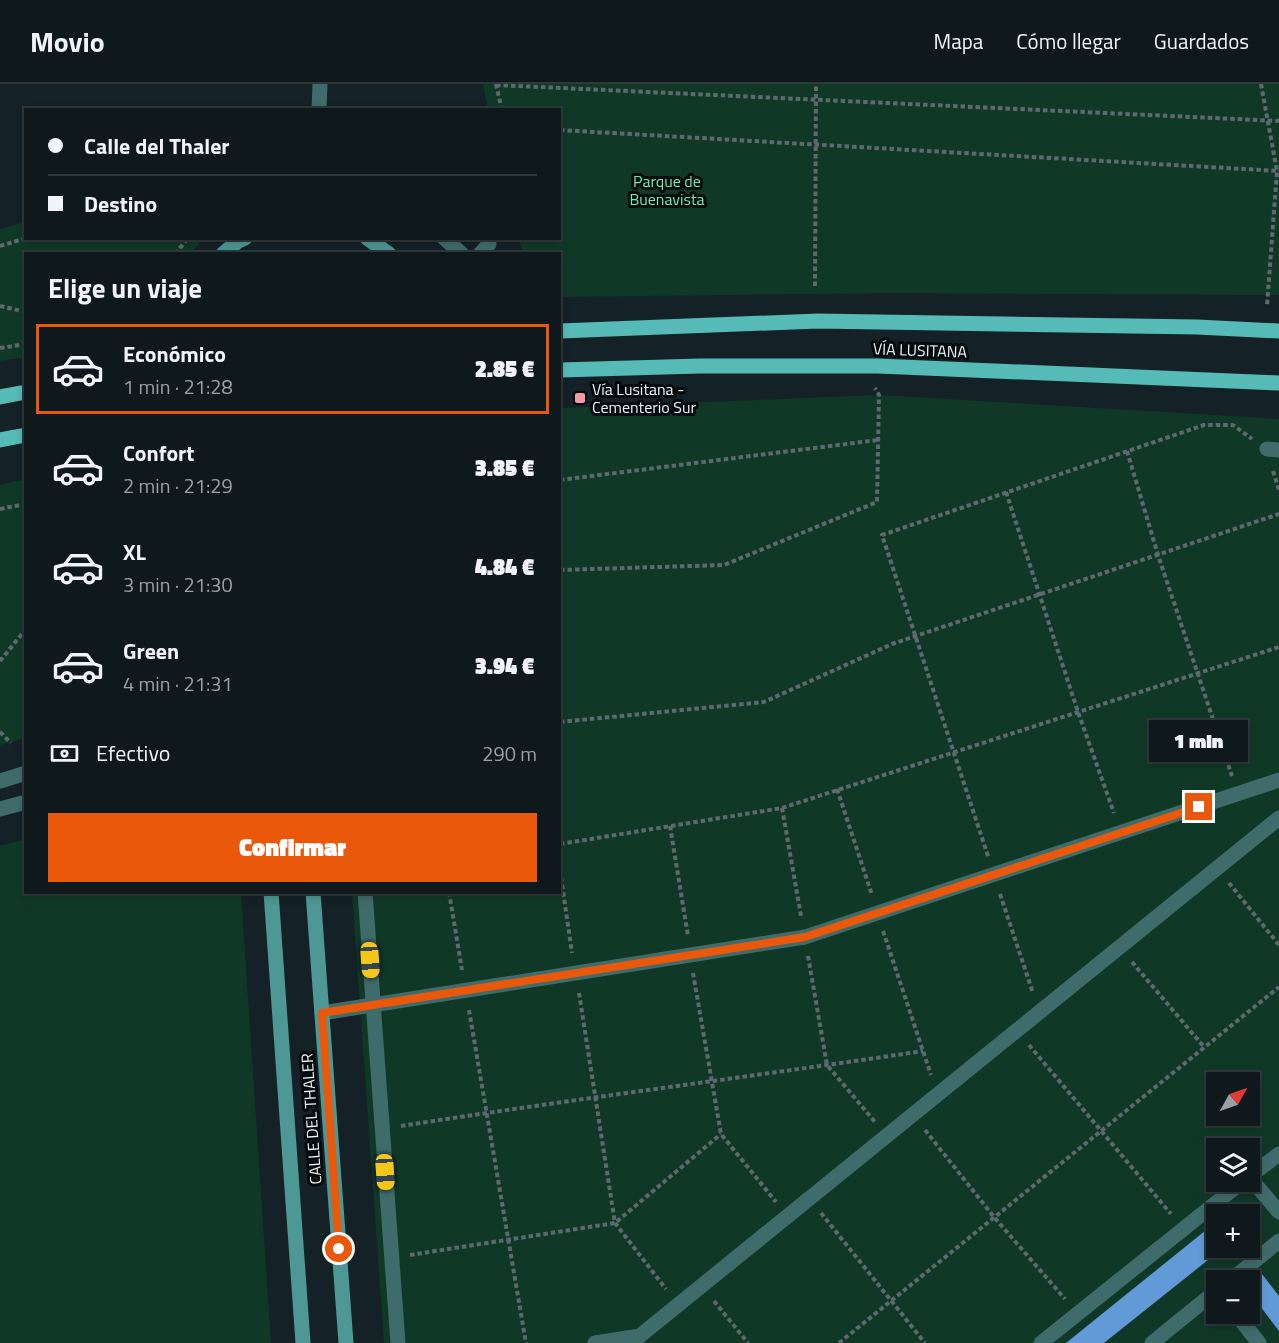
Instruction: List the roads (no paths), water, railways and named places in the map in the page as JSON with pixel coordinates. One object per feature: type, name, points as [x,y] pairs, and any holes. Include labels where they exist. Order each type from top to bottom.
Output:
[{"type":"main road","name":"VÍA LUSITANA","points":[[561,331],[818,321],[1197,327],[1279,331]]},
{"type":"main road","name":"VÍA LUSITANA","points":[[561,370],[700,366],[878,366],[1279,382]]},
{"type":"main road","points":[[0,397],[24,392]]},
{"type":"main road","points":[[0,440],[24,435]]},
{"type":"street","points":[[319,108],[320,84]]},
{"type":"street","points":[[226,252],[242,240]]},
{"type":"street","points":[[370,240],[386,252]]},
{"type":"street","points":[[446,240],[460,252]]},
{"type":"street","points":[[0,781],[24,775]]},
{"type":"street","points":[[322,1013],[805,937],[1279,780]]},
{"type":"street","points":[[0,810],[24,803]]},
{"type":"street","points":[[595,1343],[636,1340],[1279,818]]},
{"type":"street","name":"CALLE DEL THALER","points":[[271,894],[303,1343]]},
{"type":"street","name":"CALLE DEL THALER","points":[[313,894],[346,1343]]},
{"type":"street","points":[[365,894],[398,1343]]},
{"type":"street","points":[[1260,1169],[1279,1154]]},
{"type":"street","points":[[1260,1189],[1279,1212]]},
{"type":"street","points":[[1041,1343],[1230,1192]]},
{"type":"street","points":[[1243,1270],[1279,1241]]},
{"type":"street","points":[[1152,1343],[1206,1300]]},
{"type":"street","points":[[1244,1324],[1259,1343]]},
{"type":"place","name":"Vía Lusitana - Cementerio Sur","points":[[580,398]]},
{"type":"park label","name":"Parque de Buenavista","points":[[667,190]]}]
